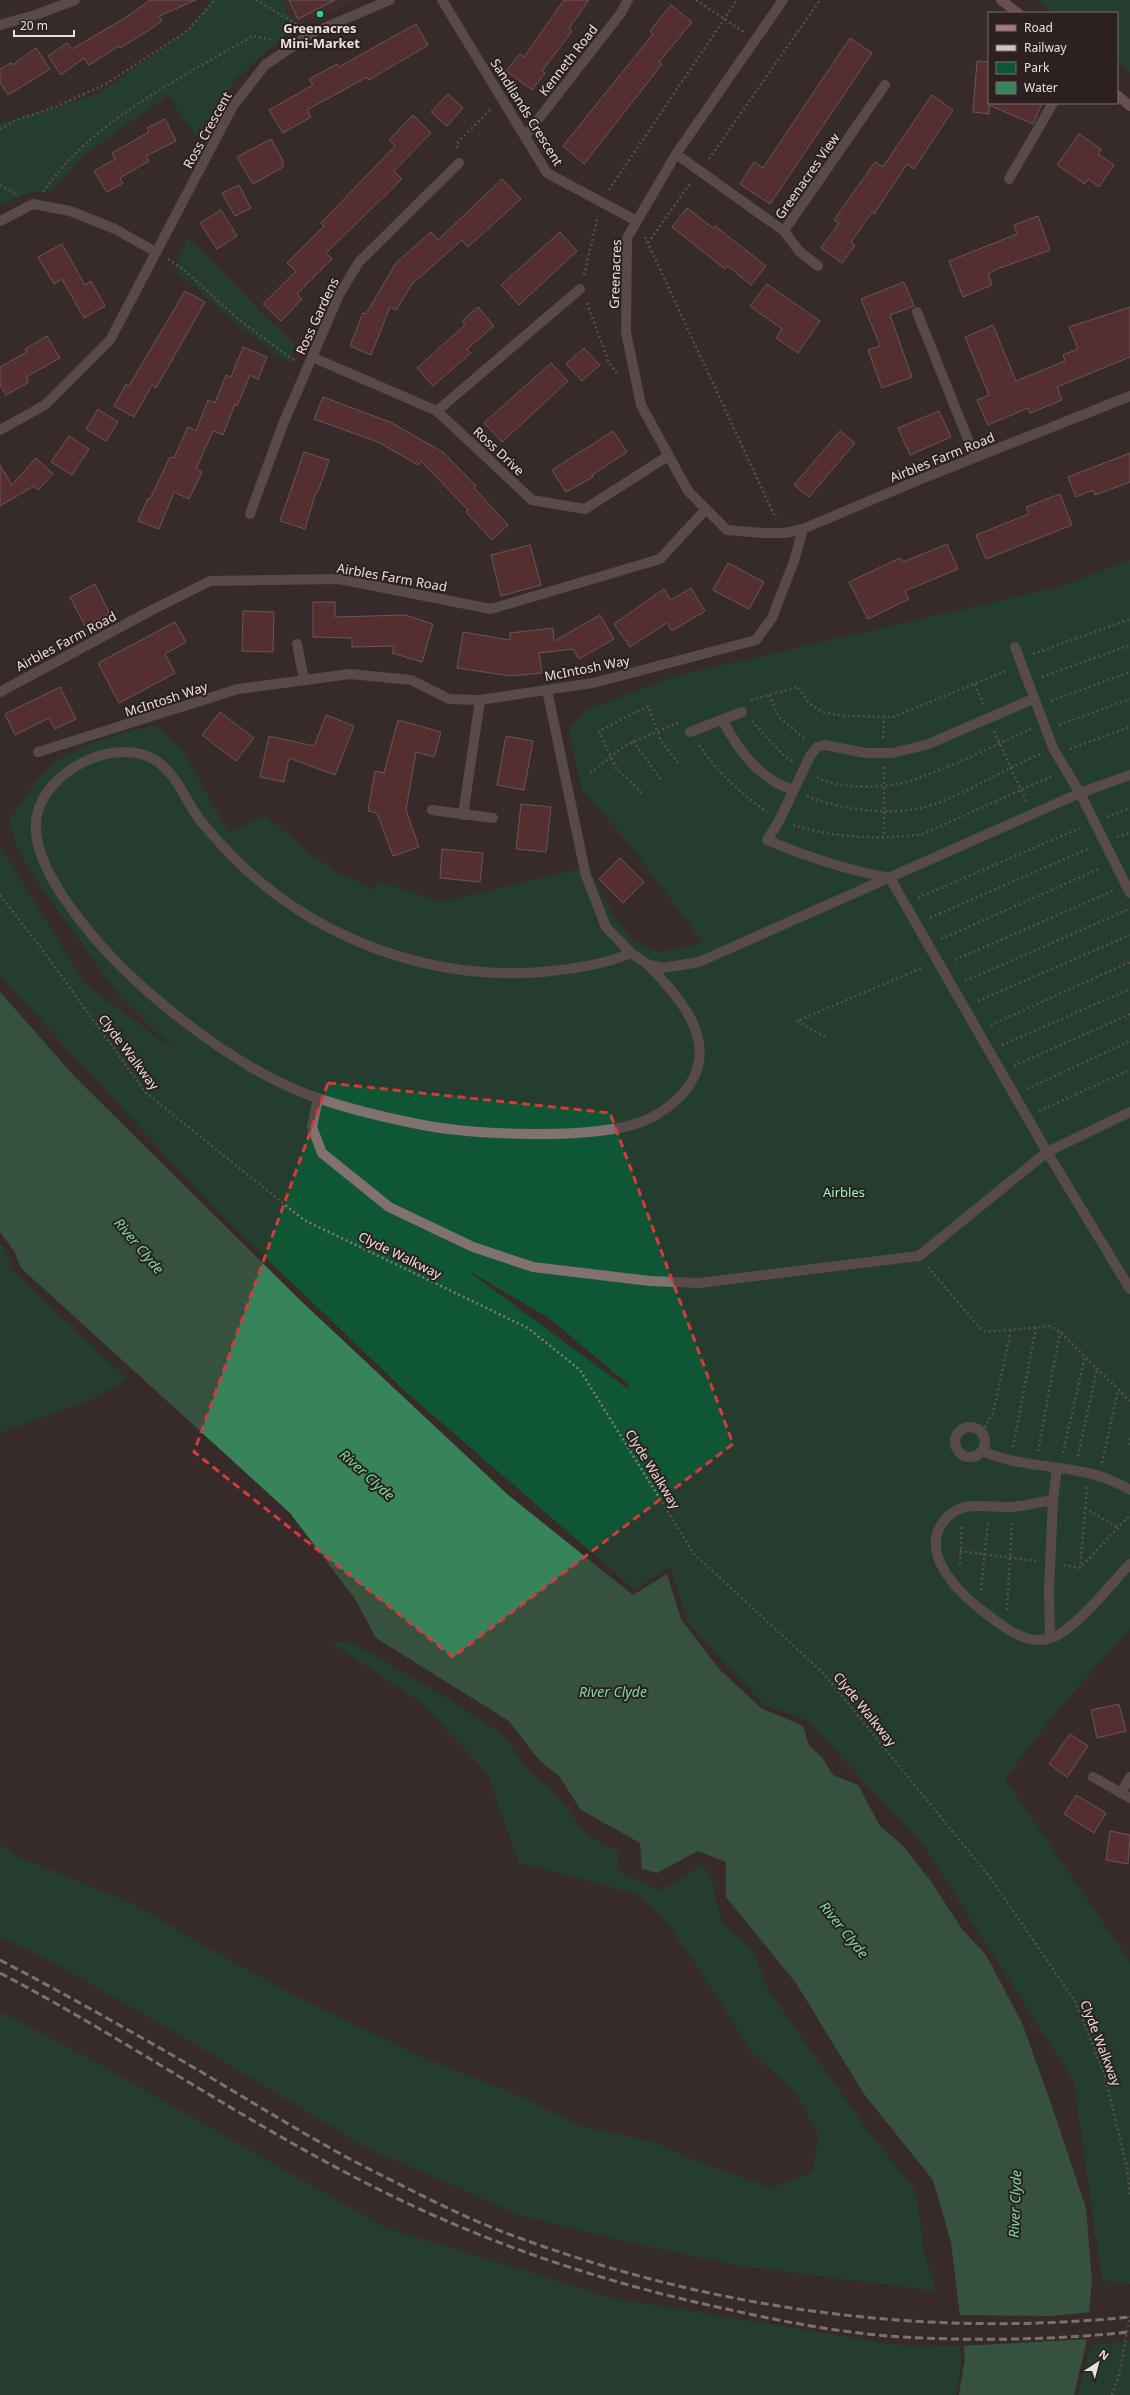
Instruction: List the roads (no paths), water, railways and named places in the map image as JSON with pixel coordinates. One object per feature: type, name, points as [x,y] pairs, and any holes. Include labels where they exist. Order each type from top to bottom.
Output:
[{"type":"main road","points":[[1001,0],[1017,12]]},
{"type":"main road","points":[[1118,96],[1130,106]]},
{"type":"street","points":[[0,25],[38,14],[75,0]]},
{"type":"street","name":"Sandilands Crescent","points":[[442,0],[526,135],[547,173],[637,221]]},
{"type":"street","name":"Kenneth Road","points":[[526,135],[622,13],[628,0]]},
{"type":"street","name":"Greenacres","points":[[762,533],[727,530],[688,491],[641,405],[626,332],[627,238],[676,154],[783,0]]},
{"type":"street","name":"Ross Crescent","points":[[0,430],[45,405],[110,340],[233,106],[265,65],[294,44],[312,34],[386,1]]},
{"type":"street","name":"Greenacres View","points":[[676,154],[784,231],[885,86]]},
{"type":"street","points":[[1009,179],[1053,104]]},
{"type":"street","name":"Ross Gardens","points":[[250,514],[283,424],[339,295],[359,262],[459,162]]},
{"type":"street","points":[[0,221],[33,204],[70,211],[115,229],[156,252]]},
{"type":"street","points":[[784,231],[799,250],[818,266]]},
{"type":"street","points":[[437,411],[580,289]]},
{"type":"street","points":[[917,312],[975,457]]},
{"type":"street","name":"Ross Drive","points":[[312,357],[437,411],[532,500],[585,509],[668,456]]},
{"type":"street","name":"Airbles Farm Road","points":[[762,533],[785,533],[803,529],[975,457],[1130,396]]},
{"type":"street","name":"Airbles Farm Road","points":[[0,692],[152,610],[210,581],[339,579],[491,609],[660,559],[706,509]]},
{"type":"street","name":"McIntosh Way","points":[[38,752],[238,689],[350,674],[411,680],[448,699],[480,700],[593,683],[756,640],[772,618],[794,561],[803,529]]},
{"type":"street","points":[[297,644],[304,680]]},
{"type":"street","points":[[1015,647],[1034,703],[1055,751],[1080,793],[1128,889]]},
{"type":"street","points":[[547,690],[586,876],[606,927],[631,953],[647,964],[668,984],[686,1008],[696,1030],[699,1050],[699,1066],[692,1083],[666,1109],[646,1120],[624,1127],[595,1131],[462,1130],[415,1124],[318,1098],[288,1086],[248,1065],[212,1040],[160,1001],[117,964],[94,939],[57,890],[40,852],[35,821],[40,804],[52,786],[81,764],[120,751],[136,752],[154,759],[165,768],[176,781],[200,820],[236,860],[265,884],[310,917],[340,933],[391,954],[422,964],[458,971],[514,974],[570,969],[631,953]]},
{"type":"street","points":[[463,814],[480,700]]},
{"type":"street","points":[[890,878],[862,873],[807,857],[767,840],[779,821],[804,768],[817,748],[825,745],[866,753],[892,753],[926,745],[988,718],[1034,703]]},
{"type":"street","points":[[690,732],[723,721],[742,712]]},
{"type":"street","points":[[723,721],[740,751],[755,766],[783,787],[793,790]]},
{"type":"street","points":[[647,964],[663,968],[699,962],[1080,793],[1130,775]]},
{"type":"street","points":[[432,810],[494,818]]},
{"type":"street","points":[[890,878],[1014,1096],[1130,1289]]},
{"type":"street","points":[[318,1098],[312,1127],[322,1154],[389,1207],[473,1247],[533,1267],[650,1281],[699,1283],[919,1256],[1047,1152],[1130,1112]]},
{"type":"street","points":[[973,1427],[982,1432],[985,1441],[982,1451],[974,1457],[968,1457],[959,1453],[954,1444],[956,1434],[963,1428],[973,1427]]},
{"type":"street","points":[[982,1451],[1011,1460],[1035,1465],[1075,1469],[1088,1472],[1117,1482],[1130,1490]]},
{"type":"street","points":[[1050,1638],[1050,1563],[1053,1500],[1058,1468]]},
{"type":"street","points":[[1053,1500],[1013,1507],[971,1506],[956,1511],[942,1524],[937,1539],[941,1565],[951,1583],[968,1602],[1004,1628],[1022,1637],[1050,1638],[1077,1620],[1130,1564]]},
{"type":"street","points":[[1093,1777],[1126,1795],[1130,1777]]},
{"type":"water","name":"River Clyde","points":[[0,992],[75,1077],[301,1301],[507,1494],[633,1595],[667,1574],[681,1619],[719,1669],[761,1708],[803,1726],[809,1746],[822,1757],[833,1775],[858,1785],[880,1826],[903,1846],[930,1880],[962,1929],[986,1955],[1022,2023],[1053,2109],[1086,2208],[1092,2281],[1086,2344],[1074,2395],[959,2395],[965,2358],[951,2242],[933,2180],[864,2094],[796,1983],[726,1897],[726,1862],[698,1851],[657,1873],[642,1869],[640,1843],[581,1810],[559,1776],[539,1760],[509,1721],[376,1638],[355,1599],[290,1513],[21,1268],[14,1251],[0,1232]]},
{"type":"railway","points":[[0,1960],[186,2063],[297,2129],[365,2167],[476,2221],[514,2236],[588,2261],[664,2282],[740,2299],[818,2312],[895,2320],[973,2323],[1052,2323],[1130,2317]]},
{"type":"railway","points":[[0,1973],[47,1998],[276,2134],[370,2185],[457,2226],[546,2260],[637,2287],[684,2299],[802,2324],[874,2335],[949,2339],[1001,2339],[1052,2338],[1130,2332]]},
{"type":"place","name":"Greenacres Mini-Market","points":[[320,14]]},
{"type":"park label","name":"Airbles","points":[[844,1192]]}]
